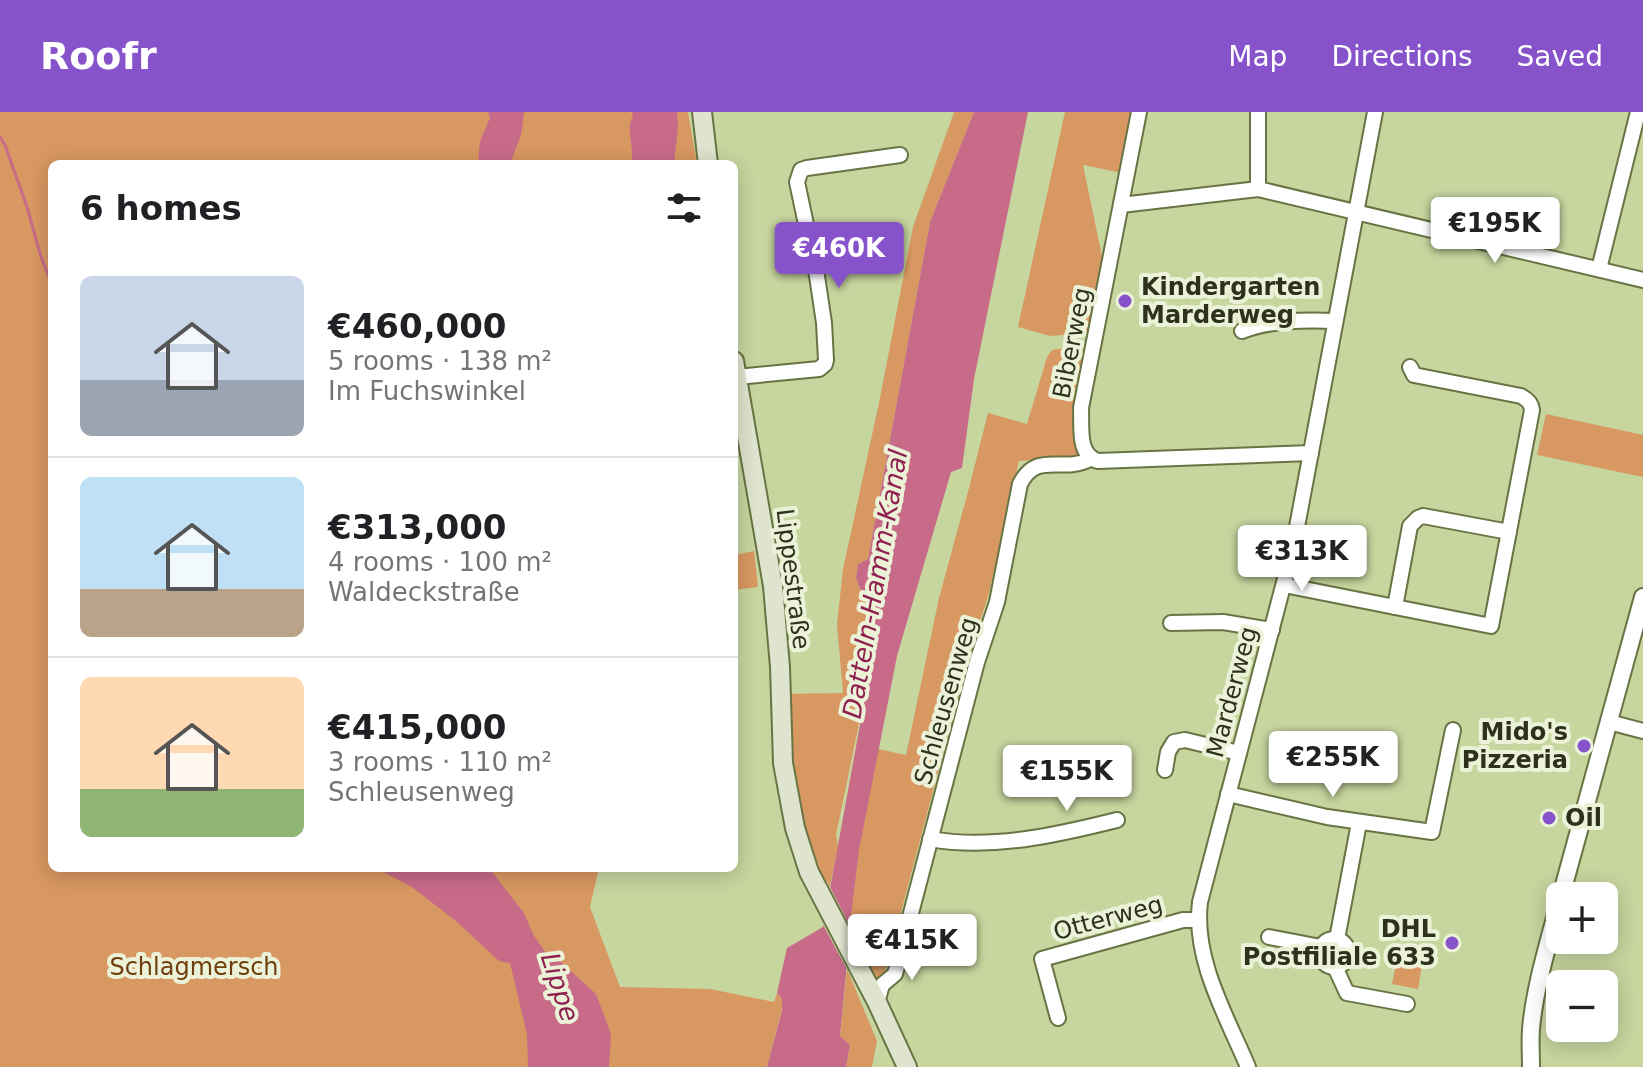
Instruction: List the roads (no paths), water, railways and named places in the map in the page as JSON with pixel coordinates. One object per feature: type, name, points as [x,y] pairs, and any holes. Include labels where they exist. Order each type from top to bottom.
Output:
[{"type":"main road","points":[[702,112],[708,160]]},
{"type":"main road","name":"Lippestraße","points":[[738,381],[773,586],[785,776],[799,846],[907,1067]]},
{"type":"street","name":"Biberweg","points":[[1090,459],[1083,447],[1081,408],[1139,112]]},
{"type":"street","points":[[1258,112],[1258,189]]},
{"type":"street","name":"Marderweg","points":[[1248,1067],[1200,946],[1200,902],[1284,585],[1375,112]]},
{"type":"street","points":[[1599,269],[1638,112]]},
{"type":"street","points":[[738,369],[819,369],[826,360],[817,276],[797,182],[801,170],[900,155]]},
{"type":"street","points":[[1121,205],[1258,189],[1643,280]]},
{"type":"street","points":[[1242,331],[1255,326],[1335,321]]},
{"type":"street","points":[[1284,585],[1491,626],[1532,410],[1529,402],[1521,396],[1414,375],[1410,367]]},
{"type":"street","points":[[1090,459],[1311,453]]},
{"type":"street","name":"Schleusenweg","points":[[877,1002],[882,985],[895,974],[977,662],[997,602],[1020,484],[1028,470],[1035,466],[1081,463],[1090,459]]},
{"type":"street","points":[[1395,607],[1410,526],[1418,518],[1423,516],[1509,532]]},
{"type":"street","points":[[1564,882],[1643,597]]},
{"type":"street","points":[[1171,623],[1223,622],[1272,630]]},
{"type":"street","points":[[1609,722],[1643,731]]},
{"type":"street","points":[[1228,794],[1359,823],[1366,821],[1432,832],[1453,730]]},
{"type":"street","points":[[1165,770],[1168,752],[1174,742],[1185,740],[1239,753]]},
{"type":"street","points":[[930,839],[962,843],[1024,839],[1117,820]]},
{"type":"street","points":[[1337,939],[1359,823]]},
{"type":"street","name":"Otterweg","points":[[1058,1018],[1042,959],[1183,920],[1198,920]]},
{"type":"street","points":[[1269,937],[1321,947]]},
{"type":"street","points":[[1330,939],[1337,939],[1344,942],[1349,950],[1345,963],[1335,967],[1324,963],[1320,954],[1321,947],[1330,939]]},
{"type":"street","points":[[1531,1067],[1534,1004],[1546,950]]},
{"type":"street","points":[[1335,967],[1347,993],[1407,1004]]},
{"type":"water","points":[[488,112],[524,112],[521,135],[512,160],[478,160],[480,141],[490,118]]},
{"type":"water","points":[[632,112],[677,112],[674,160],[631,160],[630,127]]},
{"type":"water","name":"Datteln-Hamm-Kanal","points":[[974,112],[1028,112],[974,379],[962,468],[951,472],[897,656],[859,850],[840,1036],[850,1045],[846,1067],[767,1067],[782,1010],[782,999],[777,993],[787,948],[823,927],[877,632],[856,578],[858,564],[868,559],[930,222]]},
{"type":"water","name":"Lippe","points":[[384,872],[492,872],[524,913],[534,936],[549,957],[561,962],[596,994],[611,1034],[609,1067],[528,1067],[527,1034],[510,963],[499,961],[457,922],[412,887]]},
{"type":"waterway","points":[[0,137],[48,274]]},
{"type":"place","name":"Kindergarten Marderweg","points":[[1125,301]]},
{"type":"place","name":"Mido's Pizzeria","points":[[1584,746]]},
{"type":"place","name":"Oil","points":[[1549,818]]},
{"type":"place","name":"DHL Postfiliale 633","points":[[1452,943]]},
{"type":"park label","name":"Schlagmersch","points":[[194,967]]}]
